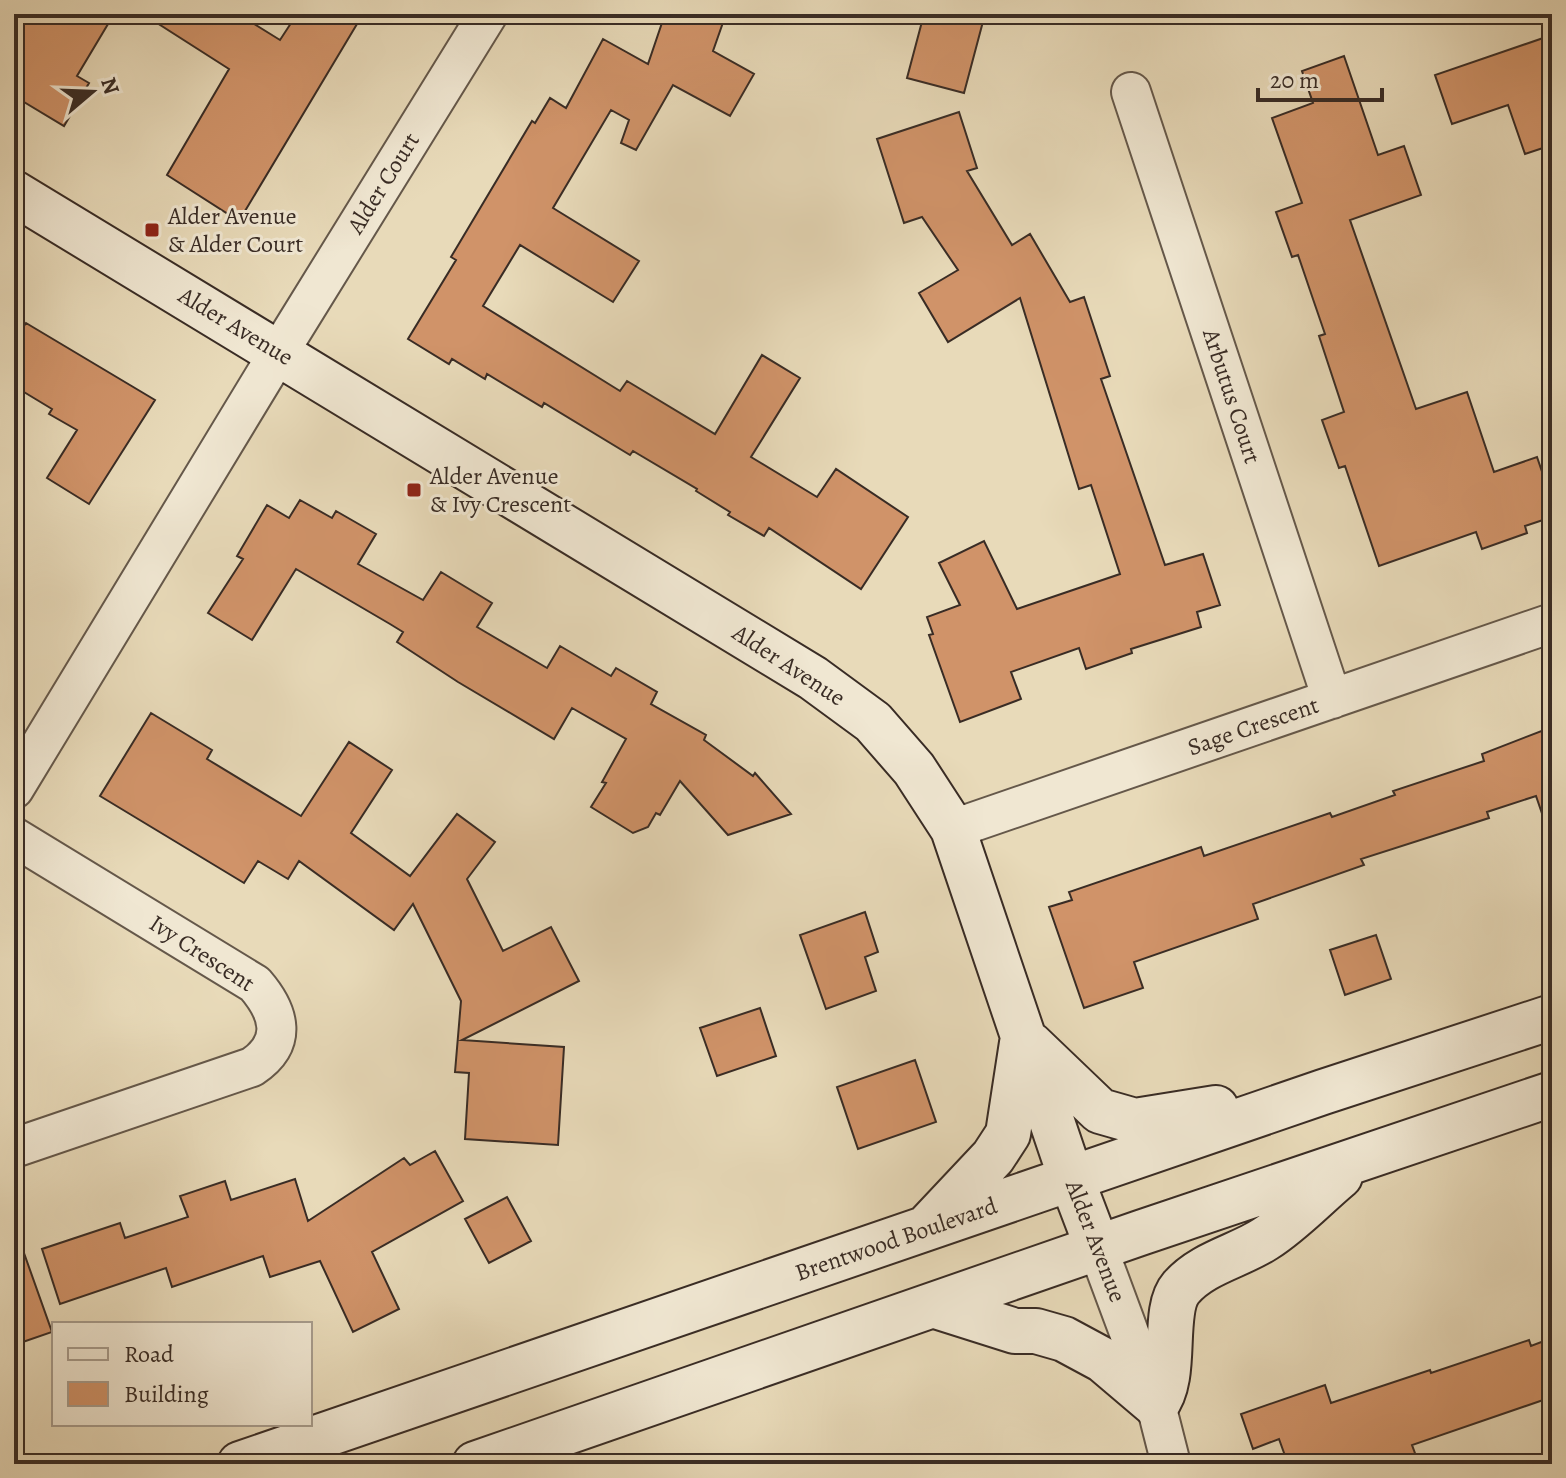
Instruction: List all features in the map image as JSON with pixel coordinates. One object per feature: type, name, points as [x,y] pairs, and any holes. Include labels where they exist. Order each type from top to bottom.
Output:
[{"type":"main road","name":"Alder Avenue","points":[[14,193],[813,678],[873,722],[914,769],[953,829],[1098,1249]]},
{"type":"main road","name":"Brentwood Boulevard","points":[[240,1464],[1323,1092],[1552,1017]]},
{"type":"main road","points":[[1023,1037],[1100,1111],[1135,1121],[1323,1092]]},
{"type":"main road","points":[[926,1229],[993,1157],[1008,1134],[1023,1037]]},
{"type":"main road","points":[[475,1464],[1552,1094]]},
{"type":"main road","points":[[936,1306],[1015,1331],[1036,1331],[1064,1339],[1103,1360],[1156,1405],[1165,1394],[1173,1312],[1179,1289],[1209,1267],[1266,1239],[1357,1161]]},
{"type":"street","name":"Alder Court","points":[[279,352],[488,14]]},
{"type":"street","name":"Arbutus Court","points":[[1131,92],[1332,699]]},
{"type":"street","points":[[14,789],[279,352]]},
{"type":"street","name":"Sage Crescent","points":[[953,829],[1552,623]]},
{"type":"street","name":"Ivy Crescent","points":[[14,837],[255,984],[270,1001],[277,1038],[268,1057],[252,1067],[14,1148]]},
{"type":"street","name":"Alder Avenue","points":[[1098,1249],[1156,1405],[1171,1464]]},
{"type":"building","points":[[14,14],[114,14],[77,76],[89,83],[64,126],[14,96]]},
{"type":"building","points":[[143,14],[238,14],[280,40],[297,14],[363,14],[239,221],[167,175],[229,69]]},
{"type":"building","points":[[665,14],[726,14],[713,51],[754,74],[730,116],[673,85],[636,150],[621,143],[629,120],[611,110],[553,208],[639,261],[613,302],[520,245],[483,306],[620,391],[627,381],[715,434],[762,355],[800,378],[751,457],[817,497],[836,469],[908,517],[861,589],[769,528],[764,536],[728,515],[730,512],[697,489],[633,451],[630,455],[544,403],[542,407],[487,374],[485,379],[452,359],[449,364],[408,339],[456,260],[451,257],[532,121],[535,123],[550,98],[566,108],[603,39],[648,64]]},
{"type":"building","points":[[924,14],[985,14],[964,93],[907,78]]},
{"type":"building","points":[[1552,35],[1552,145],[1525,154],[1508,105],[1452,124],[1435,75]]},
{"type":"building","points":[[1344,56],[1378,155],[1404,146],[1421,195],[1350,220],[1416,409],[1467,392],[1494,472],[1537,457],[1552,501],[1552,517],[1525,526],[1527,533],[1482,549],[1476,532],[1379,566],[1345,466],[1339,468],[1322,420],[1344,412],[1319,336],[1325,334],[1298,255],[1292,257],[1276,212],[1302,203],[1272,118],[1313,103],[1302,71]]},
{"type":"building","points":[[959,112],[977,168],[967,171],[1012,245],[1030,234],[1070,302],[1084,297],[1110,376],[1101,379],[1165,565],[1203,554],[1220,605],[1197,612],[1201,627],[1131,649],[1132,653],[1086,669],[1079,648],[1011,672],[1021,699],[960,722],[929,635],[933,634],[927,617],[960,605],[939,563],[984,541],[1017,609],[1120,574],[1091,485],[1079,489],[1020,298],[948,342],[919,293],[958,270],[922,217],[904,223],[877,139]]},
{"type":"building","points":[[14,320],[24,326],[26,323],[155,400],[89,504],[47,478],[77,430],[49,414],[52,409],[14,386]]},
{"type":"building","points":[[300,500],[332,518],[336,511],[376,534],[358,564],[423,600],[441,572],[492,603],[477,627],[547,668],[560,646],[611,676],[616,668],[657,692],[651,704],[706,735],[704,740],[753,776],[755,773],[791,814],[728,835],[680,781],[660,815],[656,813],[648,827],[633,833],[591,807],[626,739],[572,708],[554,739],[397,642],[403,632],[296,569],[252,640],[208,613],[243,559],[237,556],[267,505],[289,518]]},
{"type":"building","points":[[151,713],[212,750],[207,759],[301,816],[349,742],[392,770],[351,833],[410,876],[457,814],[495,842],[467,879],[503,951],[551,927],[579,981],[462,1040],[564,1047],[558,1145],[465,1139],[469,1073],[455,1072],[461,1001],[413,904],[394,930],[299,861],[288,879],[258,861],[244,883],[100,796]]},
{"type":"building","points":[[1552,727],[1552,827],[1547,828],[1536,796],[1487,812],[1489,818],[1361,859],[1364,865],[1253,904],[1258,919],[1134,962],[1143,988],[1084,1008],[1049,907],[1072,900],[1069,892],[1201,847],[1204,856],[1330,813],[1332,817],[1395,795],[1393,791],[1484,761],[1482,754]]},
{"type":"building","points":[[865,912],[878,952],[865,957],[876,991],[826,1009],[800,935]]},
{"type":"building","points":[[1376,935],[1391,979],[1345,995],[1330,950]]},
{"type":"building","points":[[760,1008],[776,1056],[717,1076],[700,1028]]},
{"type":"building","points":[[915,1060],[936,1122],[858,1149],[837,1087]]},
{"type":"building","points":[[435,1151],[463,1201],[372,1252],[399,1309],[353,1332],[320,1261],[270,1277],[263,1256],[172,1287],[166,1268],[60,1304],[42,1249],[120,1223],[125,1238],[188,1217],[180,1196],[225,1181],[231,1200],[295,1179],[308,1221],[404,1158],[410,1165]]},
{"type":"building","points":[[507,1197],[531,1241],[489,1263],[465,1219]]},
{"type":"building","points":[[19,1239],[52,1332],[14,1345],[14,1240]]},
{"type":"building","points":[[1552,1338],[1552,1397],[1412,1445],[1419,1464],[1288,1464],[1279,1439],[1253,1449],[1241,1414],[1325,1385],[1331,1403],[1529,1340],[1531,1346]]},
{"type":"place","name":"Alder Avenue & Alder Court","points":[[152,230]]},
{"type":"place","name":"Alder Avenue & Ivy Crescent","points":[[414,490]]}]
